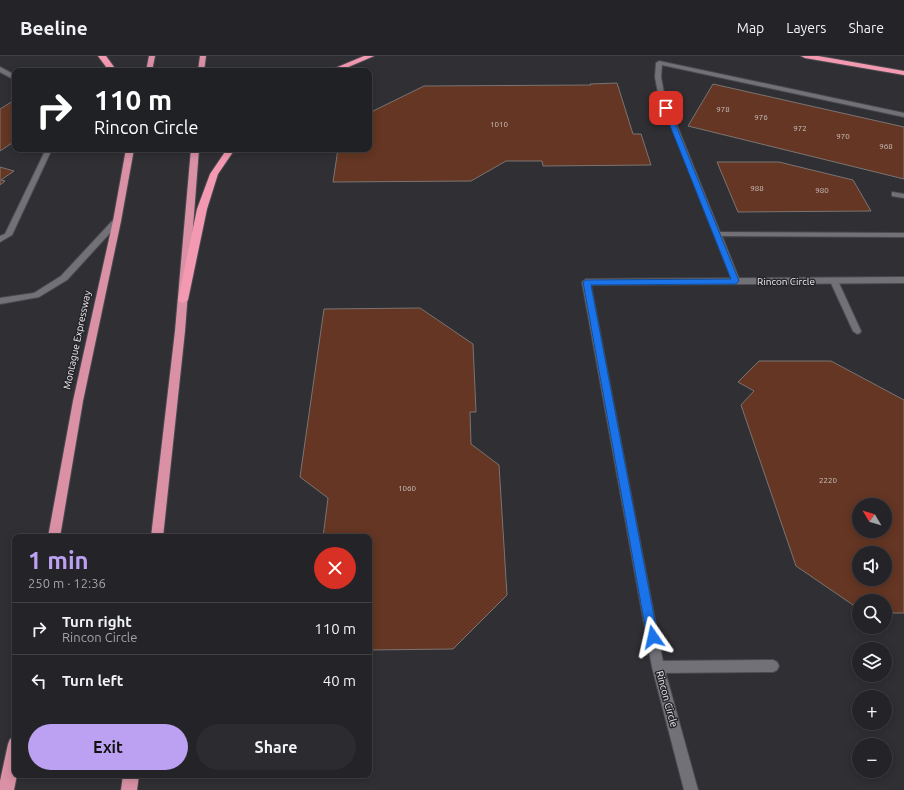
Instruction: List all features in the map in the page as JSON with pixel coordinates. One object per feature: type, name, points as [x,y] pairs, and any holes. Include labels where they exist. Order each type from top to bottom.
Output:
[{"type":"highway","points":[[102,56],[111,68]]},
{"type":"highway","points":[[150,68],[152,56]]},
{"type":"highway","points":[[201,68],[203,56]]},
{"type":"highway","points":[[340,68],[370,56]]},
{"type":"highway","points":[[805,56],[904,73]]},
{"type":"highway","name":"Montague Expressway","points":[[55,534],[78,401],[117,221],[129,152]]},
{"type":"highway","points":[[157,534],[183,300],[195,152]]},
{"type":"highway","points":[[183,300],[202,209],[214,174],[229,152]]},
{"type":"highway","points":[[6,790],[12,759]]},
{"type":"highway","points":[[129,790],[131,778]]},
{"type":"street","points":[[736,281],[661,93],[658,78],[659,63],[904,115]]},
{"type":"street","points":[[0,70],[12,76]]},
{"type":"street","points":[[0,240],[8,234],[48,152]]},
{"type":"street","points":[[895,194],[904,196]]},
{"type":"street","points":[[2,302],[36,295],[64,278],[117,221]]},
{"type":"street","points":[[717,234],[904,235]]},
{"type":"street","name":"Rincon Circle","points":[[691,790],[658,668],[586,282],[904,280]]},
{"type":"street","points":[[834,281],[857,331]]},
{"type":"street","points":[[658,668],[773,666]]},
{"type":"building","points":[[617,83],[633,134],[641,134],[651,165],[543,166],[542,161],[506,161],[471,181],[333,182],[338,152],[372,152],[372,112],[424,86],[591,85],[590,84]]},
{"type":"building","points":[[713,84],[904,127],[904,179],[688,126]]},
{"type":"building","points":[[12,102],[12,143],[0,151],[0,109]]},
{"type":"building","points":[[717,162],[779,162],[853,180],[871,211],[738,212]]},
{"type":"building","points":[[0,167],[14,171],[1,180],[5,181],[0,185]]},
{"type":"building","points":[[420,308],[473,344],[476,412],[470,412],[471,444],[499,465],[507,595],[453,649],[372,650],[372,534],[323,534],[328,498],[300,477],[324,309]]},
{"type":"building","points":[[759,361],[831,361],[904,400],[904,613],[892,613],[892,594],[852,594],[852,604],[796,566],[741,405],[754,391],[738,382]]},
{"type":"route","points":[[653,637],[586,282],[736,281],[666,108]]}]
